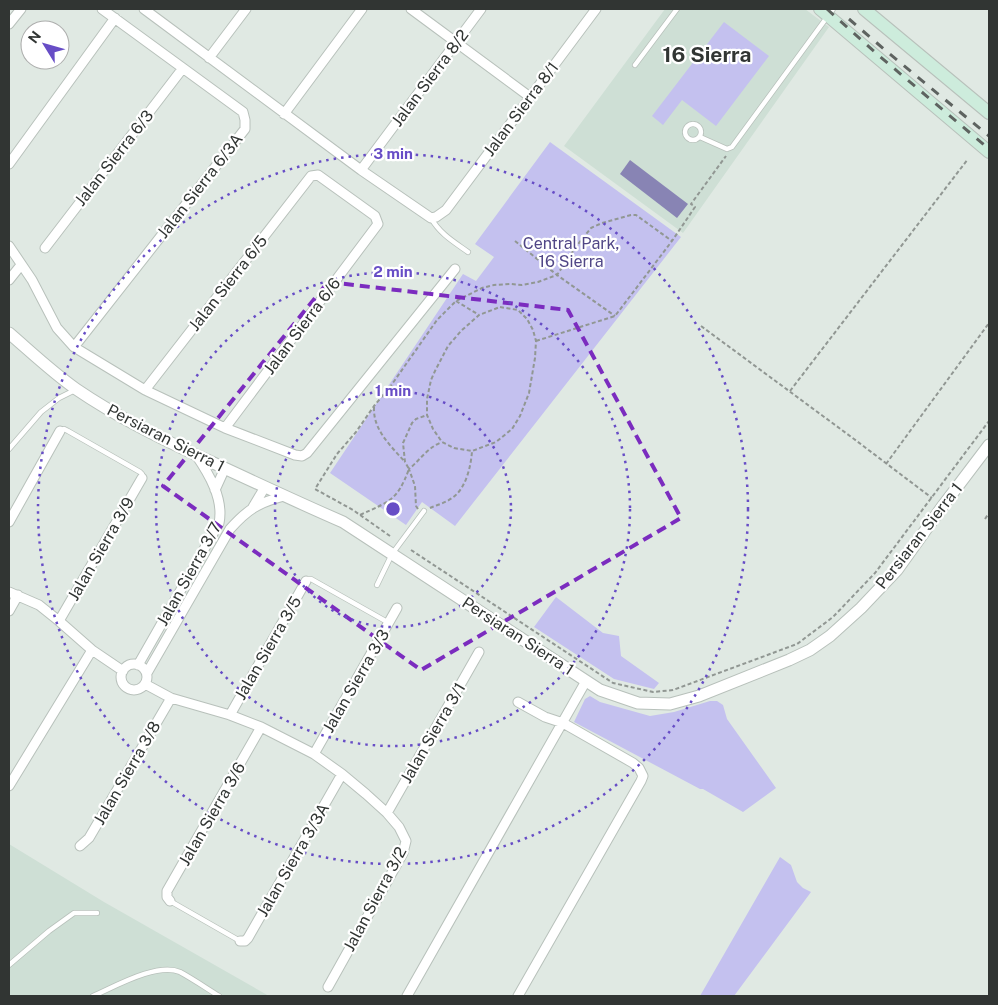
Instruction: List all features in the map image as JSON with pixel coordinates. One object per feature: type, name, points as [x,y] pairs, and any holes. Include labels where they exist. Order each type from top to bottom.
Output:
[{"type":"main road","points":[[864,9],[989,112]]},
{"type":"main road","points":[[827,11],[851,38],[989,152]]},
{"type":"street","points":[[9,24],[21,9]]},
{"type":"street","name":"Jalan Sierra 6/3A","points":[[74,347],[245,129],[243,112],[102,9]]},
{"type":"street","points":[[144,9],[284,114],[431,218]]},
{"type":"street","points":[[209,58],[246,9]]},
{"type":"street","points":[[284,114],[362,9]]},
{"type":"street","points":[[411,9],[530,97]]},
{"type":"street","name":"Jalan Sierra 8/2","points":[[361,170],[481,9]]},
{"type":"street","name":"Jalan Sierra 8/1","points":[[431,218],[446,210],[596,9]]},
{"type":"street","points":[[9,164],[115,18]]},
{"type":"street","name":"Jalan Sierra 6/3","points":[[45,248],[183,68]]},
{"type":"street","name":"Jalan Sierra 6/6","points":[[225,428],[378,224],[375,216],[318,175],[310,176]]},
{"type":"street","name":"Jalan Sierra 6/5","points":[[145,390],[310,176]]},
{"type":"street","points":[[9,246],[32,280],[57,328],[74,347],[145,390],[225,428],[302,456],[307,453],[455,269]]},
{"type":"street","points":[[9,280],[21,264]]},
{"type":"street","name":"Persiaran Sierra 1","points":[[9,333],[76,389],[117,414],[167,441],[343,522],[600,690],[638,703],[670,704],[699,696],[789,660],[810,650],[830,636],[861,608],[897,570],[989,445]]},
{"type":"street","points":[[9,522],[60,431]]},
{"type":"street","name":"Jalan Sierra 3/7","points":[[138,665],[219,523],[221,513],[211,478],[195,454]]},
{"type":"street","points":[[215,490],[225,468]]},
{"type":"street","name":"Jalan Sierra 3/9","points":[[59,621],[142,478]]},
{"type":"street","points":[[253,507],[265,487]]},
{"type":"street","name":"Jalan Sierra 3/7","points":[[147,673],[230,530],[253,507],[284,496]]},
{"type":"street","points":[[219,523],[230,530]]},
{"type":"street","points":[[193,568],[204,574]]},
{"type":"street","name":"Jalan Sierra 3/5","points":[[230,715],[306,581]]},
{"type":"street","points":[[9,592],[39,605],[92,650],[123,672]]},
{"type":"street","points":[[9,611],[18,596]]},
{"type":"street","name":"Jalan Sierra 3/3","points":[[314,754],[397,608]]},
{"type":"street","points":[[165,618],[175,624]]},
{"type":"street","points":[[9,786],[92,650]]},
{"type":"street","name":"Jalan Sierra 3/1","points":[[387,813],[478,652]]},
{"type":"street","points":[[138,665],[142,667],[147,673],[145,684],[138,690],[130,690],[123,684],[123,672],[129,666],[138,665]]},
{"type":"street","points":[[407,996],[586,681]]},
{"type":"street","name":"Jalan Sierra 3/2","points":[[145,684],[171,698],[230,715],[262,727],[314,754],[366,794],[399,827],[406,841],[403,853],[328,987]]},
{"type":"street","name":"Jalan Sierra 3/8","points":[[80,846],[89,838],[171,698]]},
{"type":"street","points":[[518,702],[545,717],[563,723],[633,764],[643,776],[518,996]]},
{"type":"street","name":"Jalan Sierra 3/6","points":[[170,901],[167,891],[262,727]]},
{"type":"street","name":"Jalan Sierra 3/3A","points":[[240,941],[245,941],[248,938],[342,774]]},
{"type":"lane","points":[[635,65],[677,9]]},
{"type":"lane","points":[[700,137],[726,149],[732,147],[827,11]]},
{"type":"lane","points":[[431,218],[442,234],[468,252]]},
{"type":"lane","points":[[9,449],[42,412],[59,398],[76,389]]},
{"type":"lane","points":[[60,431],[68,431],[140,472],[142,478]]},
{"type":"lane","points":[[377,585],[392,554],[424,510]]},
{"type":"lane","points":[[306,581],[311,578],[389,623]]},
{"type":"lane","points":[[170,901],[240,941]]},
{"type":"lane","points":[[9,965],[49,931],[74,913],[97,913]]},
{"type":"lane","points":[[93,996],[140,975],[158,970],[178,972],[219,996]]},
{"type":"path","points":[[536,341],[615,316],[672,241],[695,207],[691,204],[732,147]]},
{"type":"path","points":[[790,392],[968,159]]},
{"type":"path","points":[[390,536],[348,507],[315,489],[337,454],[390,387],[436,320],[456,301],[482,288],[494,285],[522,285],[538,282],[557,275],[584,237],[592,228],[602,223],[636,215],[672,241]]},
{"type":"path","points":[[516,241],[557,275],[615,316]]},
{"type":"path","points":[[456,301],[479,314]]},
{"type":"path","points":[[500,307],[518,310],[527,319],[536,341],[529,393],[520,416],[512,429],[496,442],[472,451],[454,448],[442,442],[433,429],[427,415],[427,399],[435,370],[448,346],[461,331],[479,314],[500,307]]},
{"type":"path","points":[[886,464],[989,323]]},
{"type":"path","points":[[701,326],[942,507]]},
{"type":"path","points":[[374,406],[374,417],[382,435],[409,469],[415,486],[416,506],[420,510],[454,497],[468,475],[472,451]]},
{"type":"path","points":[[405,462],[403,443],[409,429],[416,419],[427,415]]},
{"type":"path","points":[[411,550],[613,683],[653,692],[672,690],[797,644],[833,617],[875,573],[989,421]]},
{"type":"path","points":[[360,515],[389,502],[402,486],[409,469],[434,445],[442,442]]},
{"type":"path","points":[[985,519],[989,513]]},
{"type":"highlighted area","points":[[328,282],[568,310],[681,518],[421,670],[163,486]]},
{"type":"shaded area","points":[[665,9],[805,9],[829,27],[683,233],[564,146]]},
{"type":"shaded area","points":[[630,160],[688,204],[677,218],[620,174]]},
{"type":"shaded area","points":[[9,844],[104,902],[269,996],[9,996]]},
{"type":"green space","points":[[724,22],[769,56],[716,126],[682,100],[663,125],[652,116]]},
{"type":"green space","name":"Central Park, 16 Sierra","points":[[550,142],[681,237],[455,526],[422,502],[406,525],[330,473],[463,274],[476,281],[494,257],[475,244]]},
{"type":"green space","points":[[556,597],[603,633],[619,636],[621,656],[659,683],[654,689],[614,679],[534,627]]},
{"type":"green space","points":[[590,696],[600,702],[650,716],[674,712],[710,701],[717,701],[723,705],[727,719],[776,788],[743,812],[574,722],[585,699]]},
{"type":"green space","points":[[780,857],[791,865],[797,882],[811,892],[734,996],[700,996]]},
{"type":"railway","points":[[827,9],[989,149]]},
{"type":"railway","points":[[849,19],[989,136]]},
{"type":"district","name":"16 Sierra","points":[[707,54]]}]
